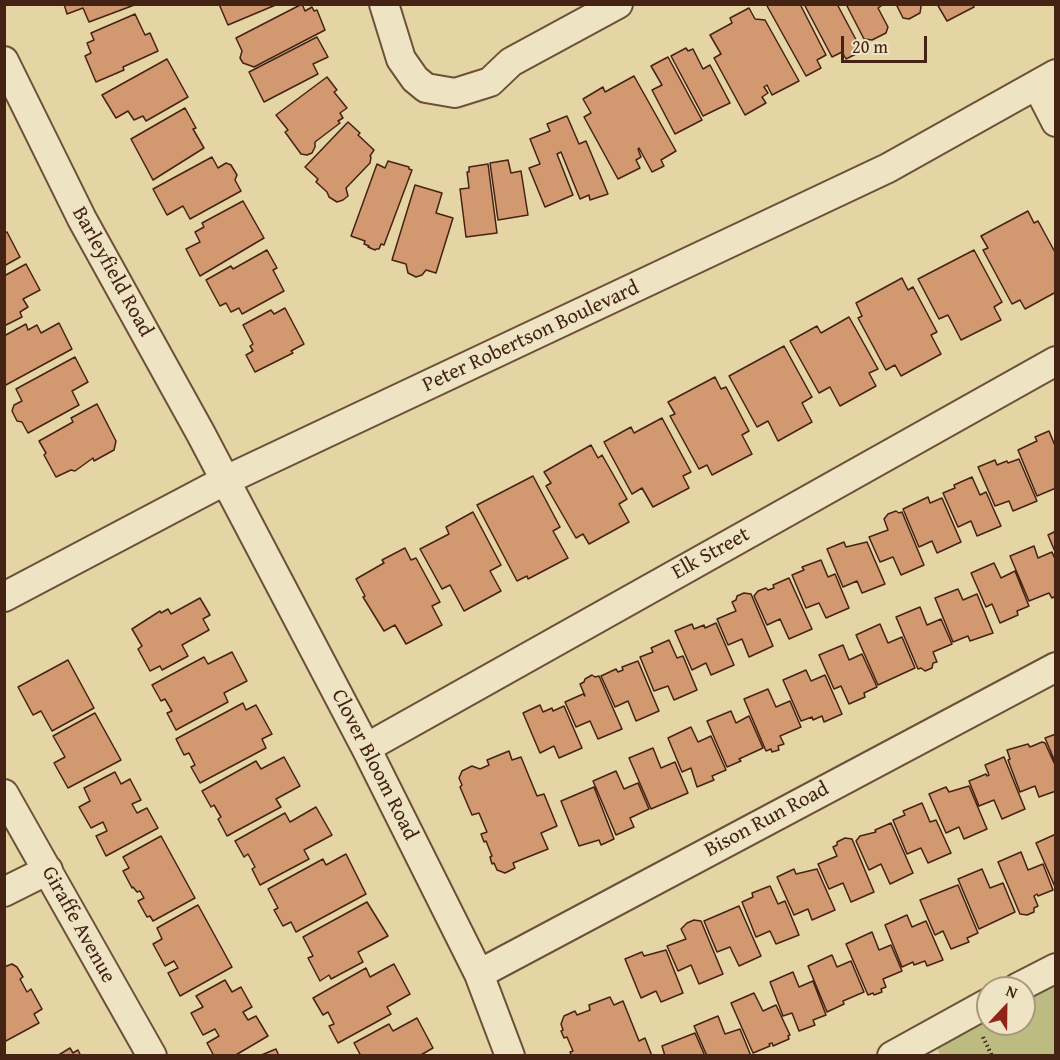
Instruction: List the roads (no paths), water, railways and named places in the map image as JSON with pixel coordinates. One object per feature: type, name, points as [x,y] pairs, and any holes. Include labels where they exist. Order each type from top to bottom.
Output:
[{"type":"street","points":[[384,4],[401,59],[415,80],[426,88],[455,93],[490,82],[511,62],[618,4]]},
{"type":"street","name":"Barleyfield Road","points":[[4,61],[82,219],[201,434],[224,481]]},
{"type":"street","points":[[1046,80],[1056,122]]},
{"type":"street","name":"Peter Robertson Boulevard","points":[[4,597],[224,481],[888,168],[1046,80]]},
{"type":"street","name":"Elk Street","points":[[366,748],[1056,361]]},
{"type":"street","name":"Clover Bloom Road","points":[[224,481],[366,748],[479,974],[510,1056]]},
{"type":"street","name":"Bison Run Road","points":[[479,974],[1056,667]]},
{"type":"street","name":"Giraffe Avenue","points":[[4,794],[152,1056]]},
{"type":"street","points":[[4,892],[48,870]]},
{"type":"street","points":[[1036,978],[1056,968]]},
{"type":"street","points":[[892,1056],[976,1010]]}]
